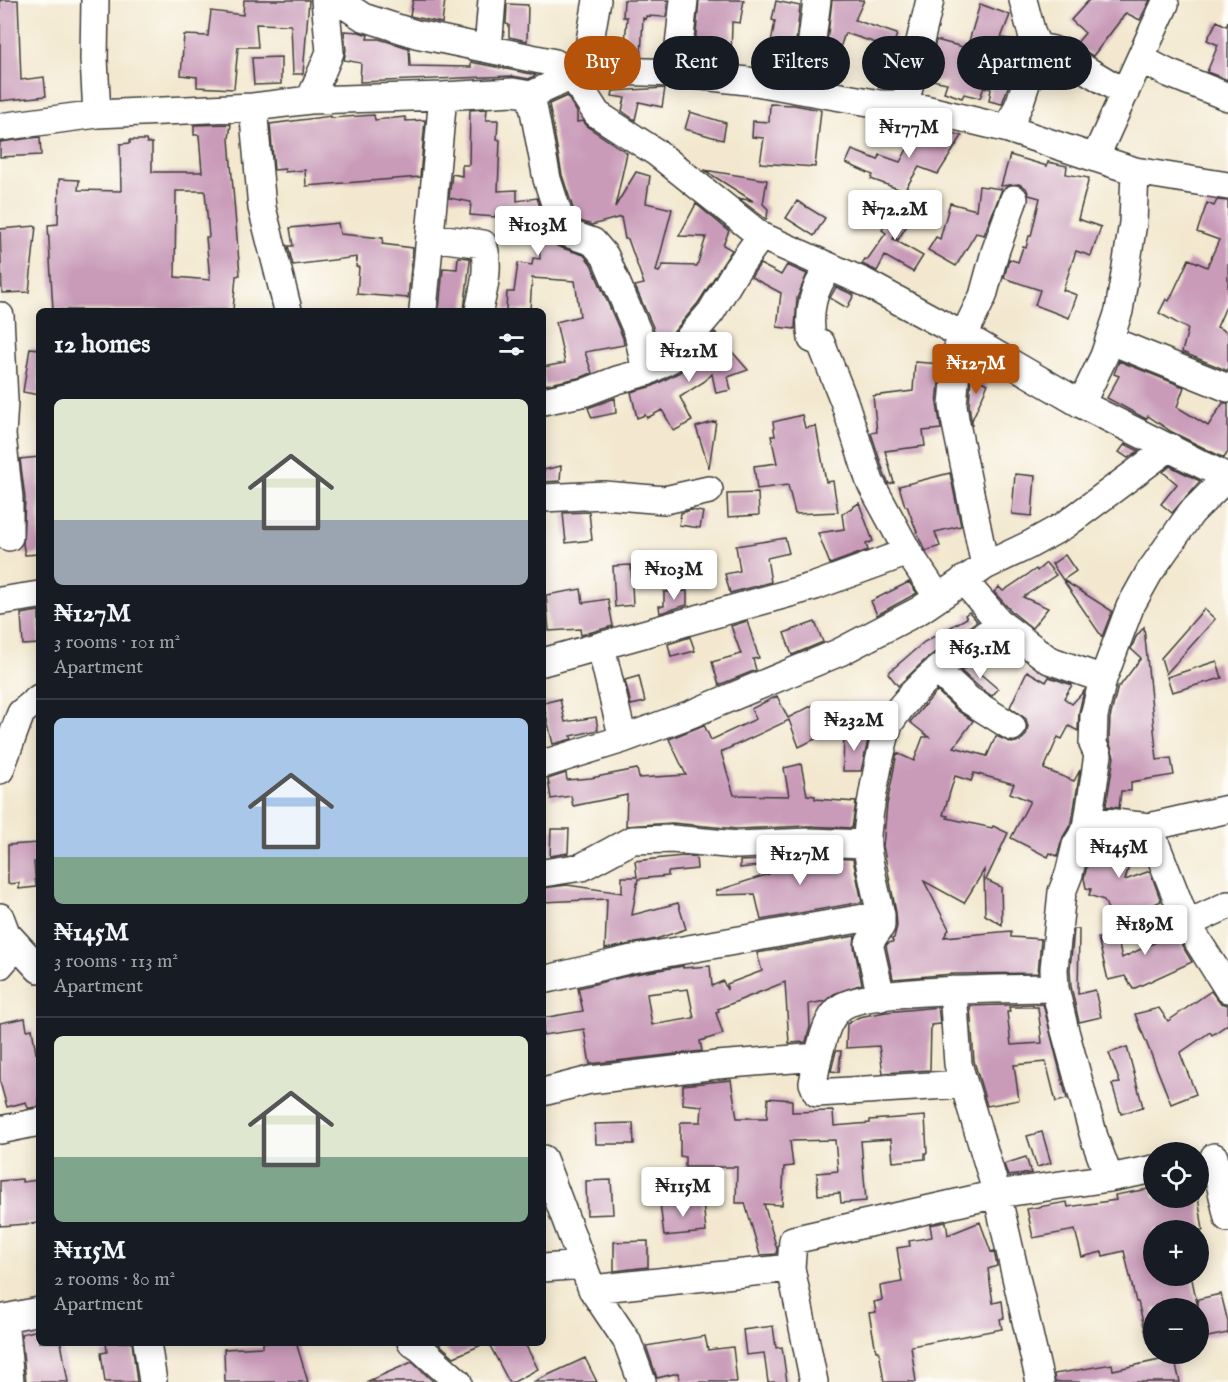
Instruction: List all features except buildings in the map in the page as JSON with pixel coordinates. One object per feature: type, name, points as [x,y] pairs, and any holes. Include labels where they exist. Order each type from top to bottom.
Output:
[{"type":"street","points":[[95,0],[94,59],[97,114]]},
{"type":"street","points":[[310,100],[330,52],[325,0]]},
{"type":"street","points":[[337,0],[363,17],[416,34],[564,67]]},
{"type":"street","points":[[488,49],[492,0]]},
{"type":"street","points":[[588,36],[597,0]]},
{"type":"street","points":[[680,36],[684,0]]},
{"type":"street","points":[[812,36],[817,0]]},
{"type":"street","points":[[905,104],[930,0]]},
{"type":"street","points":[[1023,0],[1033,36]]},
{"type":"street","points":[[1095,158],[1165,4]]},
{"type":"street","points":[[1141,59],[1168,74],[1228,97]]},
{"type":"street","points":[[1092,73],[1125,93]]},
{"type":"street","points":[[0,127],[97,114],[253,107],[310,100],[513,92],[531,95],[564,80]]},
{"type":"street","points":[[586,90],[597,114],[657,153],[761,236],[864,282],[962,335],[1081,404],[1228,477],[1191,513],[1149,573],[1130,607],[1103,679],[1094,716],[1093,744],[1098,755],[1089,820],[1087,828],[1076,845],[1062,892],[1056,937],[1055,988],[1094,1137],[1109,1178]]},
{"type":"street","points":[[808,90],[880,104],[905,104],[1008,129],[1135,171],[1228,186]]},
{"type":"street","points":[[1008,129],[1024,90]]},
{"type":"street","points":[[531,95],[547,179],[564,232],[593,242],[605,256],[638,333],[646,372]]},
{"type":"street","points":[[423,308],[443,96]]},
{"type":"street","points":[[253,107],[262,208],[287,308]]},
{"type":"street","points":[[1081,404],[1104,356],[1119,311],[1133,223],[1135,171]]},
{"type":"street","points":[[1014,199],[995,252],[983,296],[958,347],[953,405],[974,573],[1001,624],[1049,660],[1103,679]]},
{"type":"street","points":[[546,400],[586,392],[646,372],[672,358],[711,312],[735,272],[761,236]]},
{"type":"street","points":[[430,237],[483,244],[486,254],[485,288],[480,308]]},
{"type":"street","points":[[830,267],[820,279],[813,297],[809,319],[812,339],[821,343],[844,401],[870,482],[908,552],[938,597]]},
{"type":"street","points":[[0,316],[4,401],[1,437],[9,498],[9,537]]},
{"type":"street","points":[[1109,340],[1228,388]]},
{"type":"street","points":[[546,763],[623,739],[691,714],[840,652],[920,610],[974,573],[1065,525],[1170,447]]},
{"type":"street","points":[[546,498],[604,495],[665,500],[709,490]]},
{"type":"street","points":[[546,661],[815,586],[908,552]]},
{"type":"street","points":[[0,601],[36,595]]},
{"type":"street","points":[[881,997],[868,943],[881,926],[881,915],[867,844],[870,812],[890,723],[927,678],[1001,624]]},
{"type":"street","points":[[601,647],[623,739]]},
{"type":"street","points":[[937,670],[969,700],[1012,727]]},
{"type":"street","points":[[0,770],[21,713],[36,700]]},
{"type":"street","points":[[1089,820],[1149,827],[1228,809]]},
{"type":"street","points":[[1149,827],[1186,924],[1228,989]]},
{"type":"street","points":[[546,873],[582,867],[632,840],[672,839],[736,845],[809,842],[867,844]]},
{"type":"street","points":[[1186,924],[1228,905]]},
{"type":"street","points":[[546,979],[632,959],[881,915]]},
{"type":"street","points":[[0,917],[6,933],[36,966]]},
{"type":"street","points":[[0,965],[17,945]]},
{"type":"street","points":[[963,1084],[817,1093],[813,1083],[818,1057],[830,1020],[842,1006],[881,997],[953,990],[1055,988]]},
{"type":"street","points":[[953,990],[958,1064],[997,1194],[1040,1382]]},
{"type":"street","points":[[546,1091],[590,1080],[717,1065],[818,1057]]},
{"type":"street","points":[[0,1130],[36,1123]]},
{"type":"street","points":[[1214,1157],[1228,1218]]},
{"type":"street","points":[[546,1167],[588,1277],[627,1341],[642,1382]]},
{"type":"street","points":[[814,1382],[791,1268],[794,1240],[997,1194],[1143,1171]]},
{"type":"street","points":[[546,1269],[588,1277],[791,1268]]},
{"type":"street","points":[[10,1382],[2,1319],[36,1312]]},
{"type":"street","points":[[148,1346],[153,1382]]},
{"type":"street","points":[[417,1346],[458,1382]]}]
